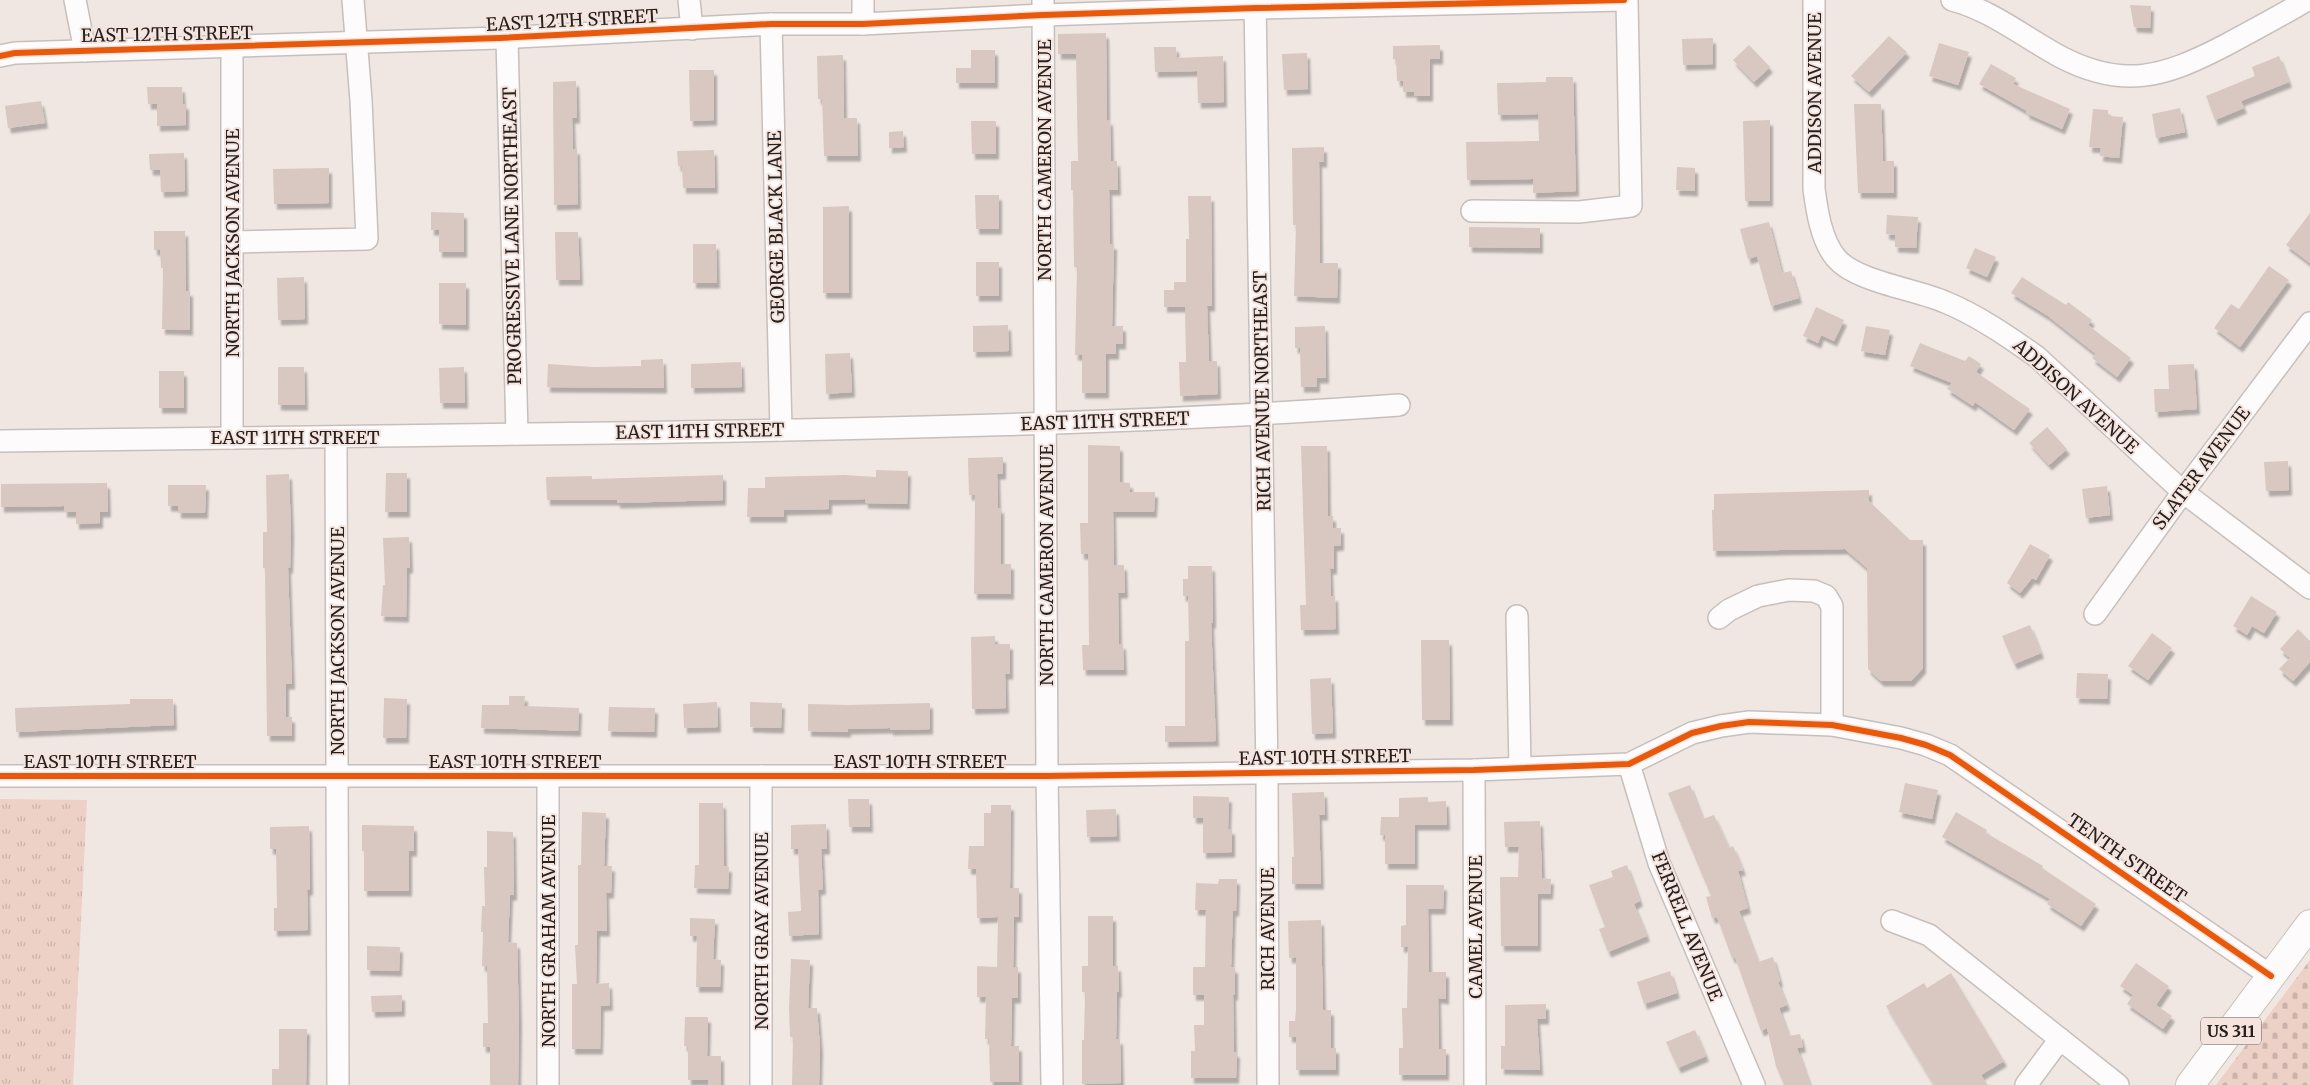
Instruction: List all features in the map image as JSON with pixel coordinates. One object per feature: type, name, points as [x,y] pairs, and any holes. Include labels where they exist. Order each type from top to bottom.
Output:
[{"type":"main road","name":"US 311","points":[[2190,1085],[2310,924]]},
{"type":"street","points":[[75,0],[85,51]]},
{"type":"street","points":[[232,242],[367,239],[361,100],[353,0]]},
{"type":"street","points":[[689,0],[692,29]]},
{"type":"street","points":[[863,24],[864,0]]},
{"type":"street","points":[[1472,211],[1579,212],[1631,206],[1626,0]]},
{"type":"street","name":"EAST 12TH STREET","points":[[0,56],[15,53],[232,48],[507,38],[771,24],[863,24],[1043,7],[1626,0]]},
{"type":"street","name":"ADDISON AVENUE","points":[[1814,0],[1814,189],[1818,213],[1828,244],[1836,258],[1848,268],[1870,278],[1917,291],[1947,302],[2011,338],[2036,358],[2182,492],[2310,588]]},
{"type":"street","points":[[1952,0],[1990,15],[2061,57],[2091,69],[2130,77],[2170,71],[2193,62],[2307,0]]},
{"type":"street","name":"RICH AVENUE NORTHEAST","points":[[1256,4],[1267,774]]},
{"type":"street","name":"NORTH CAMERON AVENUE","points":[[1043,7],[1052,1085]]},
{"type":"street","name":"GEORGE BLACK LANE","points":[[771,24],[781,430]]},
{"type":"street","name":"PROGRESSIVE LANE NORTHEAST","points":[[507,38],[517,434]]},
{"type":"street","name":"NORTH JACKSON AVENUE","points":[[232,48],[232,438]]},
{"type":"street","name":"SLATER AVENUE","points":[[2095,614],[2182,492],[2310,323]]},
{"type":"street","name":"EAST 11TH STREET","points":[[0,440],[336,438],[1045,424],[1262,415],[1399,405]]},
{"type":"street","name":"NORTH JACKSON AVENUE","points":[[336,438],[338,1085]]},
{"type":"street","points":[[1719,618],[1742,602],[1773,592],[1814,591],[1826,596],[1832,606],[1832,725]]},
{"type":"street","points":[[1517,616],[1520,768]]},
{"type":"street","name":"EAST 10TH STREET","points":[[0,776],[1048,776],[1474,770],[1629,764],[1692,733],[1721,726],[1749,722],[1832,725]]},
{"type":"street","name":"TENTH STREET","points":[[1832,725],[1901,738],[1926,745],[1966,765],[2271,976]]},
{"type":"street","name":"FERRELL AVENUE","points":[[1629,764],[1659,863],[1754,1085]]},
{"type":"street","name":"CAMEL AVENUE","points":[[1474,770],[1475,1085]]},
{"type":"street","name":"RICH AVENUE","points":[[1267,774],[1268,1085]]},
{"type":"street","name":"NORTH GRAHAM AVENUE","points":[[548,776],[548,1085]]},
{"type":"street","name":"NORTH GRAY AVENUE","points":[[761,776],[761,1085]]},
{"type":"street","points":[[1892,921],[1929,936],[2060,1039],[2105,1081]]},
{"type":"street","points":[[2026,1085],[2060,1039]]},
{"type":"green space","points":[[0,799],[87,800],[73,1085],[0,1085]]},
{"type":"green space","points":[[2310,960],[2310,1085],[2216,1085]]},
{"type":"building","points":[[2130,5],[2151,6],[2150,28],[2134,27]]},
{"type":"building","points":[[1106,33],[1107,120],[1110,120],[1111,161],[1117,161],[1118,190],[1109,190],[1110,244],[1114,244],[1112,326],[1123,326],[1123,344],[1116,344],[1116,354],[1106,354],[1106,393],[1082,393],[1082,355],[1075,355],[1077,267],[1074,267],[1073,190],[1071,190],[1071,161],[1078,161],[1076,54],[1058,54],[1058,34]]},
{"type":"building","points":[[1889,36],[1907,52],[1869,92],[1851,76]]},
{"type":"building","points":[[1713,38],[1713,64],[1683,65],[1682,39]]},
{"type":"building","points":[[1939,43],[1969,52],[1958,85],[1929,76]]},
{"type":"building","points":[[1440,45],[1440,59],[1430,59],[1430,96],[1414,96],[1414,92],[1403,92],[1403,81],[1397,81],[1396,59],[1393,59],[1393,46]]},
{"type":"building","points":[[1749,45],[1770,67],[1754,82],[1733,60]]},
{"type":"building","points":[[1154,47],[1176,47],[1177,58],[1223,56],[1224,102],[1198,103],[1197,71],[1155,72]]},
{"type":"building","points":[[971,50],[995,50],[995,83],[956,83],[956,68],[971,68]]},
{"type":"building","points":[[1307,53],[1308,89],[1284,90],[1282,54]]},
{"type":"building","points":[[843,55],[844,118],[857,118],[858,156],[824,156],[822,99],[818,99],[817,56]]},
{"type":"building","points":[[2279,56],[2289,82],[2241,101],[2244,108],[2215,120],[2206,96],[2255,76],[2252,67]]},
{"type":"building","points":[[1991,64],[2016,78],[2013,84],[2070,109],[2062,129],[2026,113],[2027,111],[1979,84]]},
{"type":"building","points":[[689,70],[714,70],[714,120],[690,121]]},
{"type":"building","points":[[1546,77],[1573,77],[1576,191],[1533,193],[1533,179],[1467,180],[1466,142],[1539,141],[1538,114],[1498,115],[1497,83],[1546,82]]},
{"type":"building","points":[[576,81],[577,118],[572,118],[573,149],[577,149],[578,204],[554,205],[553,82]]},
{"type":"building","points":[[147,87],[182,87],[183,104],[186,104],[186,125],[157,126],[157,104],[148,104]]},
{"type":"building","points":[[41,101],[45,123],[8,128],[5,106]]},
{"type":"building","points":[[1854,104],[1881,104],[1883,161],[1894,161],[1894,193],[1858,193]]},
{"type":"building","points":[[2180,108],[2185,132],[2156,138],[2152,114]]},
{"type":"building","points":[[2093,109],[2108,110],[2108,116],[2123,117],[2119,158],[2100,156],[2101,148],[2089,147]]},
{"type":"building","points":[[1770,120],[1770,201],[1745,201],[1743,121]]},
{"type":"building","points":[[971,121],[996,121],[996,154],[972,154]]},
{"type":"building","points":[[903,131],[904,147],[889,148],[889,132]]},
{"type":"building","points":[[1324,147],[1324,162],[1319,162],[1320,263],[1338,263],[1337,298],[1294,296],[1296,225],[1293,225],[1292,148]]},
{"type":"building","points":[[714,150],[715,188],[683,188],[682,166],[678,166],[677,151]]},
{"type":"building","points":[[184,153],[185,191],[161,192],[160,170],[150,170],[149,154]]},
{"type":"building","points":[[1677,167],[1695,168],[1695,191],[1676,190]]},
{"type":"building","points":[[329,168],[329,203],[274,204],[273,169]]},
{"type":"building","points":[[975,195],[999,195],[999,229],[976,229]]},
{"type":"building","points":[[1188,196],[1211,196],[1212,306],[1207,306],[1209,361],[1217,361],[1218,394],[1180,396],[1179,362],[1186,362],[1185,307],[1164,307],[1164,290],[1174,290],[1174,282],[1186,282],[1186,239],[1189,239]]},
{"type":"building","points":[[849,206],[849,293],[823,293],[823,207]]},
{"type":"building","points":[[431,212],[464,213],[464,252],[439,252],[439,230],[431,230]]},
{"type":"building","points":[[2310,213],[2310,263],[2286,245]]},
{"type":"building","points":[[1887,215],[1918,217],[1916,248],[1895,247],[1895,235],[1886,234]]},
{"type":"building","points":[[1769,222],[1782,273],[1791,271],[1799,298],[1771,306],[1757,256],[1748,259],[1740,229]]},
{"type":"building","points":[[1469,227],[1540,228],[1540,248],[1469,247]]},
{"type":"building","points":[[154,231],[185,231],[186,291],[190,291],[190,330],[162,329],[163,268],[161,268],[160,250],[154,250]]},
{"type":"building","points":[[555,232],[578,232],[580,280],[556,280]]},
{"type":"building","points":[[693,244],[716,244],[717,283],[693,283]]},
{"type":"building","points":[[1975,248],[1996,257],[1987,277],[1966,268]]},
{"type":"building","points":[[976,262],[999,262],[999,296],[976,296]]},
{"type":"building","points":[[2269,266],[2289,280],[2240,347],[2214,328],[2231,304],[2239,309]]},
{"type":"building","points":[[304,277],[305,319],[278,320],[277,278]]},
{"type":"building","points":[[2022,277],[2066,305],[2068,302],[2092,320],[2088,325],[2131,358],[2117,377],[2092,358],[2096,354],[2048,316],[2011,293]]},
{"type":"building","points":[[439,283],[466,283],[466,325],[439,324]]},
{"type":"building","points":[[1816,307],[1844,320],[1834,341],[1821,335],[1818,343],[1803,336]]},
{"type":"building","points":[[1008,325],[1009,351],[973,352],[973,326]]},
{"type":"building","points":[[1325,326],[1326,378],[1317,378],[1317,387],[1301,387],[1300,348],[1295,348],[1295,327]]},
{"type":"building","points":[[1866,326],[1890,330],[1885,355],[1861,351]]},
{"type":"building","points":[[1920,343],[1965,361],[1969,356],[1981,364],[1976,372],[2030,409],[2014,430],[1975,402],[1973,406],[1947,389],[1952,383],[1910,366]]},
{"type":"building","points":[[850,353],[852,392],[826,394],[825,354]]},
{"type":"building","points":[[663,359],[664,388],[547,387],[548,364],[593,367],[641,366],[641,360]]},
{"type":"building","points":[[741,362],[742,387],[691,388],[691,364]]},
{"type":"building","points":[[2194,364],[2197,409],[2155,412],[2154,389],[2169,389],[2168,365]]},
{"type":"building","points":[[278,367],[304,367],[305,405],[278,405]]},
{"type":"building","points":[[464,367],[465,403],[440,403],[439,368]]},
{"type":"building","points":[[159,371],[184,371],[184,408],[159,408]]},
{"type":"building","points":[[2047,427],[2067,449],[2049,465],[2029,443]]},
{"type":"building","points":[[1088,445],[1120,446],[1120,482],[1130,483],[1130,492],[1155,492],[1154,512],[1113,512],[1114,565],[1124,565],[1125,593],[1118,593],[1119,644],[1123,644],[1124,670],[1083,670],[1082,645],[1089,645],[1088,554],[1081,554],[1080,523],[1088,523]]},
{"type":"building","points":[[1301,446],[1327,446],[1328,516],[1333,516],[1333,528],[1341,528],[1341,545],[1334,546],[1334,569],[1330,569],[1331,596],[1335,596],[1336,629],[1301,630],[1300,605],[1306,605]]},
{"type":"building","points":[[1003,457],[1003,474],[997,474],[998,508],[1001,508],[1001,564],[1011,564],[1011,594],[974,594],[975,495],[969,495],[968,458]]},
{"type":"building","points":[[2288,461],[2289,490],[2266,491],[2264,462]]},
{"type":"building","points":[[876,470],[908,471],[907,504],[865,503],[865,499],[829,500],[829,509],[784,510],[784,517],[747,517],[748,488],[765,488],[765,477],[845,475],[876,477]]},
{"type":"building","points":[[386,473],[407,473],[407,512],[385,512]]},
{"type":"building","points":[[289,474],[291,533],[290,568],[288,568],[292,684],[286,684],[286,717],[292,717],[292,736],[267,736],[265,568],[263,568],[263,532],[267,532],[266,475]]},
{"type":"building","points":[[723,475],[723,500],[617,503],[617,500],[547,500],[546,477],[592,476],[592,479]]},
{"type":"building","points":[[107,483],[108,512],[100,512],[100,523],[76,524],[76,512],[64,512],[64,506],[1,507],[1,484]]},
{"type":"building","points":[[168,485],[206,485],[205,513],[178,513],[178,506],[168,506]]},
{"type":"building","points":[[2107,486],[2110,515],[2086,518],[2082,489]]},
{"type":"building","points":[[1869,490],[1869,501],[1910,540],[1923,540],[1923,668],[1911,681],[1881,681],[1868,669],[1867,568],[1845,549],[1713,551],[1712,510],[1714,510],[1714,494]]},
{"type":"building","points":[[409,537],[410,568],[407,568],[406,617],[381,616],[383,585],[385,585],[383,538]]},
{"type":"building","points":[[2030,544],[2050,555],[2036,580],[2032,578],[2020,593],[2007,583]]},
{"type":"building","points":[[1188,566],[1212,566],[1213,623],[1211,623],[1216,741],[1165,742],[1165,726],[1185,726],[1185,641],[1189,641],[1188,596],[1183,596],[1183,579],[1188,579]]},
{"type":"building","points":[[2251,596],[2277,612],[2264,633],[2252,626],[2247,635],[2233,626]]},
{"type":"building","points":[[2030,625],[2041,653],[2014,664],[2002,636]]},
{"type":"building","points":[[2298,629],[2310,641],[2310,662],[2293,681],[2279,669],[2290,658],[2280,649]]},
{"type":"building","points":[[2152,633],[2172,648],[2148,680],[2128,666]]},
{"type":"building","points":[[995,636],[995,644],[1010,644],[1010,674],[1005,674],[1006,708],[972,709],[971,637]]},
{"type":"building","points":[[1421,640],[1449,640],[1450,720],[1422,720]]},
{"type":"building","points":[[2077,673],[2108,674],[2107,699],[2076,698]]},
{"type":"building","points":[[1331,678],[1333,733],[1312,734],[1310,679]]},
{"type":"building","points":[[509,696],[525,696],[524,706],[579,708],[578,731],[481,728],[482,705],[509,705]]},
{"type":"building","points":[[384,698],[407,699],[406,738],[383,738]]},
{"type":"building","points":[[130,699],[173,699],[174,725],[16,732],[15,708],[130,704]]},
{"type":"building","points":[[717,702],[718,727],[684,728],[683,704]]},
{"type":"building","points":[[750,702],[782,703],[781,728],[750,727]]},
{"type":"building","points":[[930,703],[930,729],[848,729],[848,732],[808,731],[808,704]]},
{"type":"building","points":[[609,707],[655,708],[654,732],[608,731]]},
{"type":"building","points":[[1905,783],[1938,790],[1932,819],[1899,812]]},
{"type":"building","points":[[1690,785],[1703,819],[1714,815],[1729,848],[1733,846],[1743,870],[1738,871],[1748,908],[1739,911],[1758,962],[1773,957],[1780,981],[1778,982],[1787,1005],[1779,1008],[1789,1036],[1800,1034],[1803,1047],[1797,1048],[1810,1085],[1784,1085],[1776,1066],[1767,1028],[1761,1031],[1735,957],[1732,958],[1717,917],[1712,918],[1706,897],[1711,896],[1668,793]]},
{"type":"building","points":[[1324,792],[1325,815],[1319,815],[1321,884],[1292,884],[1292,857],[1294,857],[1292,793]]},
{"type":"building","points":[[1193,796],[1229,797],[1228,829],[1232,829],[1232,852],[1203,853],[1203,818],[1193,818]]},
{"type":"building","points":[[1428,797],[1428,802],[1446,801],[1447,825],[1415,825],[1415,864],[1385,864],[1385,835],[1380,835],[1381,817],[1399,817],[1399,798]]},
{"type":"building","points":[[848,799],[869,799],[870,827],[849,827]]},
{"type":"building","points":[[699,803],[723,803],[724,866],[729,867],[728,889],[694,888],[695,865],[699,865]]},
{"type":"building","points":[[991,805],[1011,805],[1010,888],[1019,888],[1019,917],[1014,917],[1013,967],[1018,967],[1018,998],[1012,998],[1011,1046],[1019,1046],[1019,1082],[990,1082],[989,1039],[985,1039],[986,997],[977,997],[977,966],[997,967],[998,917],[977,918],[976,869],[968,869],[969,846],[984,846],[984,813],[991,813]]},
{"type":"building","points":[[1116,809],[1117,836],[1087,837],[1086,810]]},
{"type":"building","points":[[582,812],[606,813],[604,866],[612,866],[611,893],[606,893],[607,931],[597,931],[596,984],[609,983],[610,1005],[601,1006],[600,1049],[572,1049],[572,984],[577,984],[575,945],[578,945],[578,865],[581,865]]},
{"type":"building","points":[[1956,812],[1987,830],[1986,833],[2043,866],[2042,868],[2096,904],[2081,926],[2047,904],[2050,899],[1942,837]]},
{"type":"building","points":[[1540,821],[1542,878],[1551,879],[1550,894],[1538,894],[1538,946],[1501,946],[1500,877],[1518,877],[1519,847],[1505,847],[1504,822]]},
{"type":"building","points":[[826,824],[827,849],[821,849],[823,889],[818,890],[819,934],[789,936],[788,912],[801,911],[798,849],[791,849],[791,825]]},
{"type":"building","points":[[362,825],[414,826],[414,851],[409,851],[409,891],[364,891]]},
{"type":"building","points":[[309,826],[310,890],[307,890],[308,930],[274,931],[274,908],[277,908],[276,849],[270,849],[270,827]]},
{"type":"building","points":[[487,831],[513,832],[514,895],[510,895],[508,942],[517,943],[518,1085],[490,1085],[490,1047],[483,1047],[483,1023],[488,1023],[487,966],[482,966],[483,932],[481,932],[482,906],[485,906],[484,867],[487,867]]},
{"type":"building","points":[[1627,865],[1640,901],[1634,904],[1647,936],[1608,952],[1599,929],[1605,927],[1589,885],[1613,877],[1611,871]]},
{"type":"building","points":[[1219,879],[1237,879],[1236,911],[1233,911],[1231,967],[1235,968],[1235,995],[1233,995],[1234,1052],[1237,1052],[1236,1078],[1191,1078],[1191,1051],[1195,1051],[1194,1025],[1204,1025],[1204,995],[1193,995],[1193,967],[1205,967],[1206,910],[1195,910],[1196,883],[1218,884]]},
{"type":"building","points":[[1406,885],[1444,885],[1443,909],[1428,909],[1429,972],[1446,972],[1446,999],[1438,998],[1439,1049],[1446,1049],[1446,1075],[1399,1075],[1399,1048],[1403,1048],[1402,1008],[1407,1008],[1408,947],[1401,947],[1401,926],[1406,925]]},
{"type":"building","points":[[1088,916],[1113,916],[1113,966],[1118,966],[1119,992],[1117,992],[1116,1039],[1120,1039],[1121,1083],[1082,1084],[1085,992],[1082,992],[1082,966],[1088,966]]},
{"type":"building","points":[[690,918],[715,919],[713,959],[721,960],[720,987],[696,987],[697,936],[690,936]]},
{"type":"building","points":[[1321,920],[1323,1010],[1331,1010],[1331,1048],[1336,1048],[1336,1070],[1296,1070],[1296,1037],[1289,1037],[1289,1021],[1295,1021],[1296,957],[1289,958],[1288,921]]},
{"type":"building","points":[[367,946],[400,947],[399,971],[367,970]]},
{"type":"building","points":[[791,959],[810,960],[808,1008],[817,1008],[820,1048],[819,1085],[792,1085],[793,1037],[790,1037],[789,1009]]},
{"type":"building","points":[[2136,963],[2169,986],[2156,1005],[2172,1016],[2163,1029],[2127,1004],[2133,995],[2120,986]]},
{"type":"building","points":[[1670,971],[1677,993],[1644,1004],[1637,982]]},
{"type":"building","points":[[1951,973],[2004,1061],[1981,1075],[1987,1085],[1934,1085],[1886,1006],[1924,983],[1927,988]]},
{"type":"building","points":[[402,995],[402,1011],[372,1012],[371,996]]},
{"type":"building","points":[[1546,1004],[1546,1019],[1537,1019],[1540,1070],[1501,1069],[1501,1046],[1505,1046],[1505,1005]]},
{"type":"building","points":[[685,1017],[708,1017],[707,1056],[721,1056],[721,1085],[708,1085],[708,1080],[688,1080],[688,1046],[684,1046]]},
{"type":"building","points":[[279,1029],[307,1029],[306,1085],[272,1085],[272,1069],[279,1069]]},
{"type":"building","points":[[1695,1030],[1706,1056],[1678,1068],[1666,1042]]},
{"type":"cycle path","points":[[0,56],[15,53],[500,38],[771,24],[863,24],[1043,15],[1256,8],[1624,0]]},
{"type":"cycle path","points":[[0,776],[1047,776],[1474,770],[1629,764],[1692,733],[1721,726],[1749,722],[1832,725],[1901,738],[1926,745],[1950,755],[2271,976]]}]
